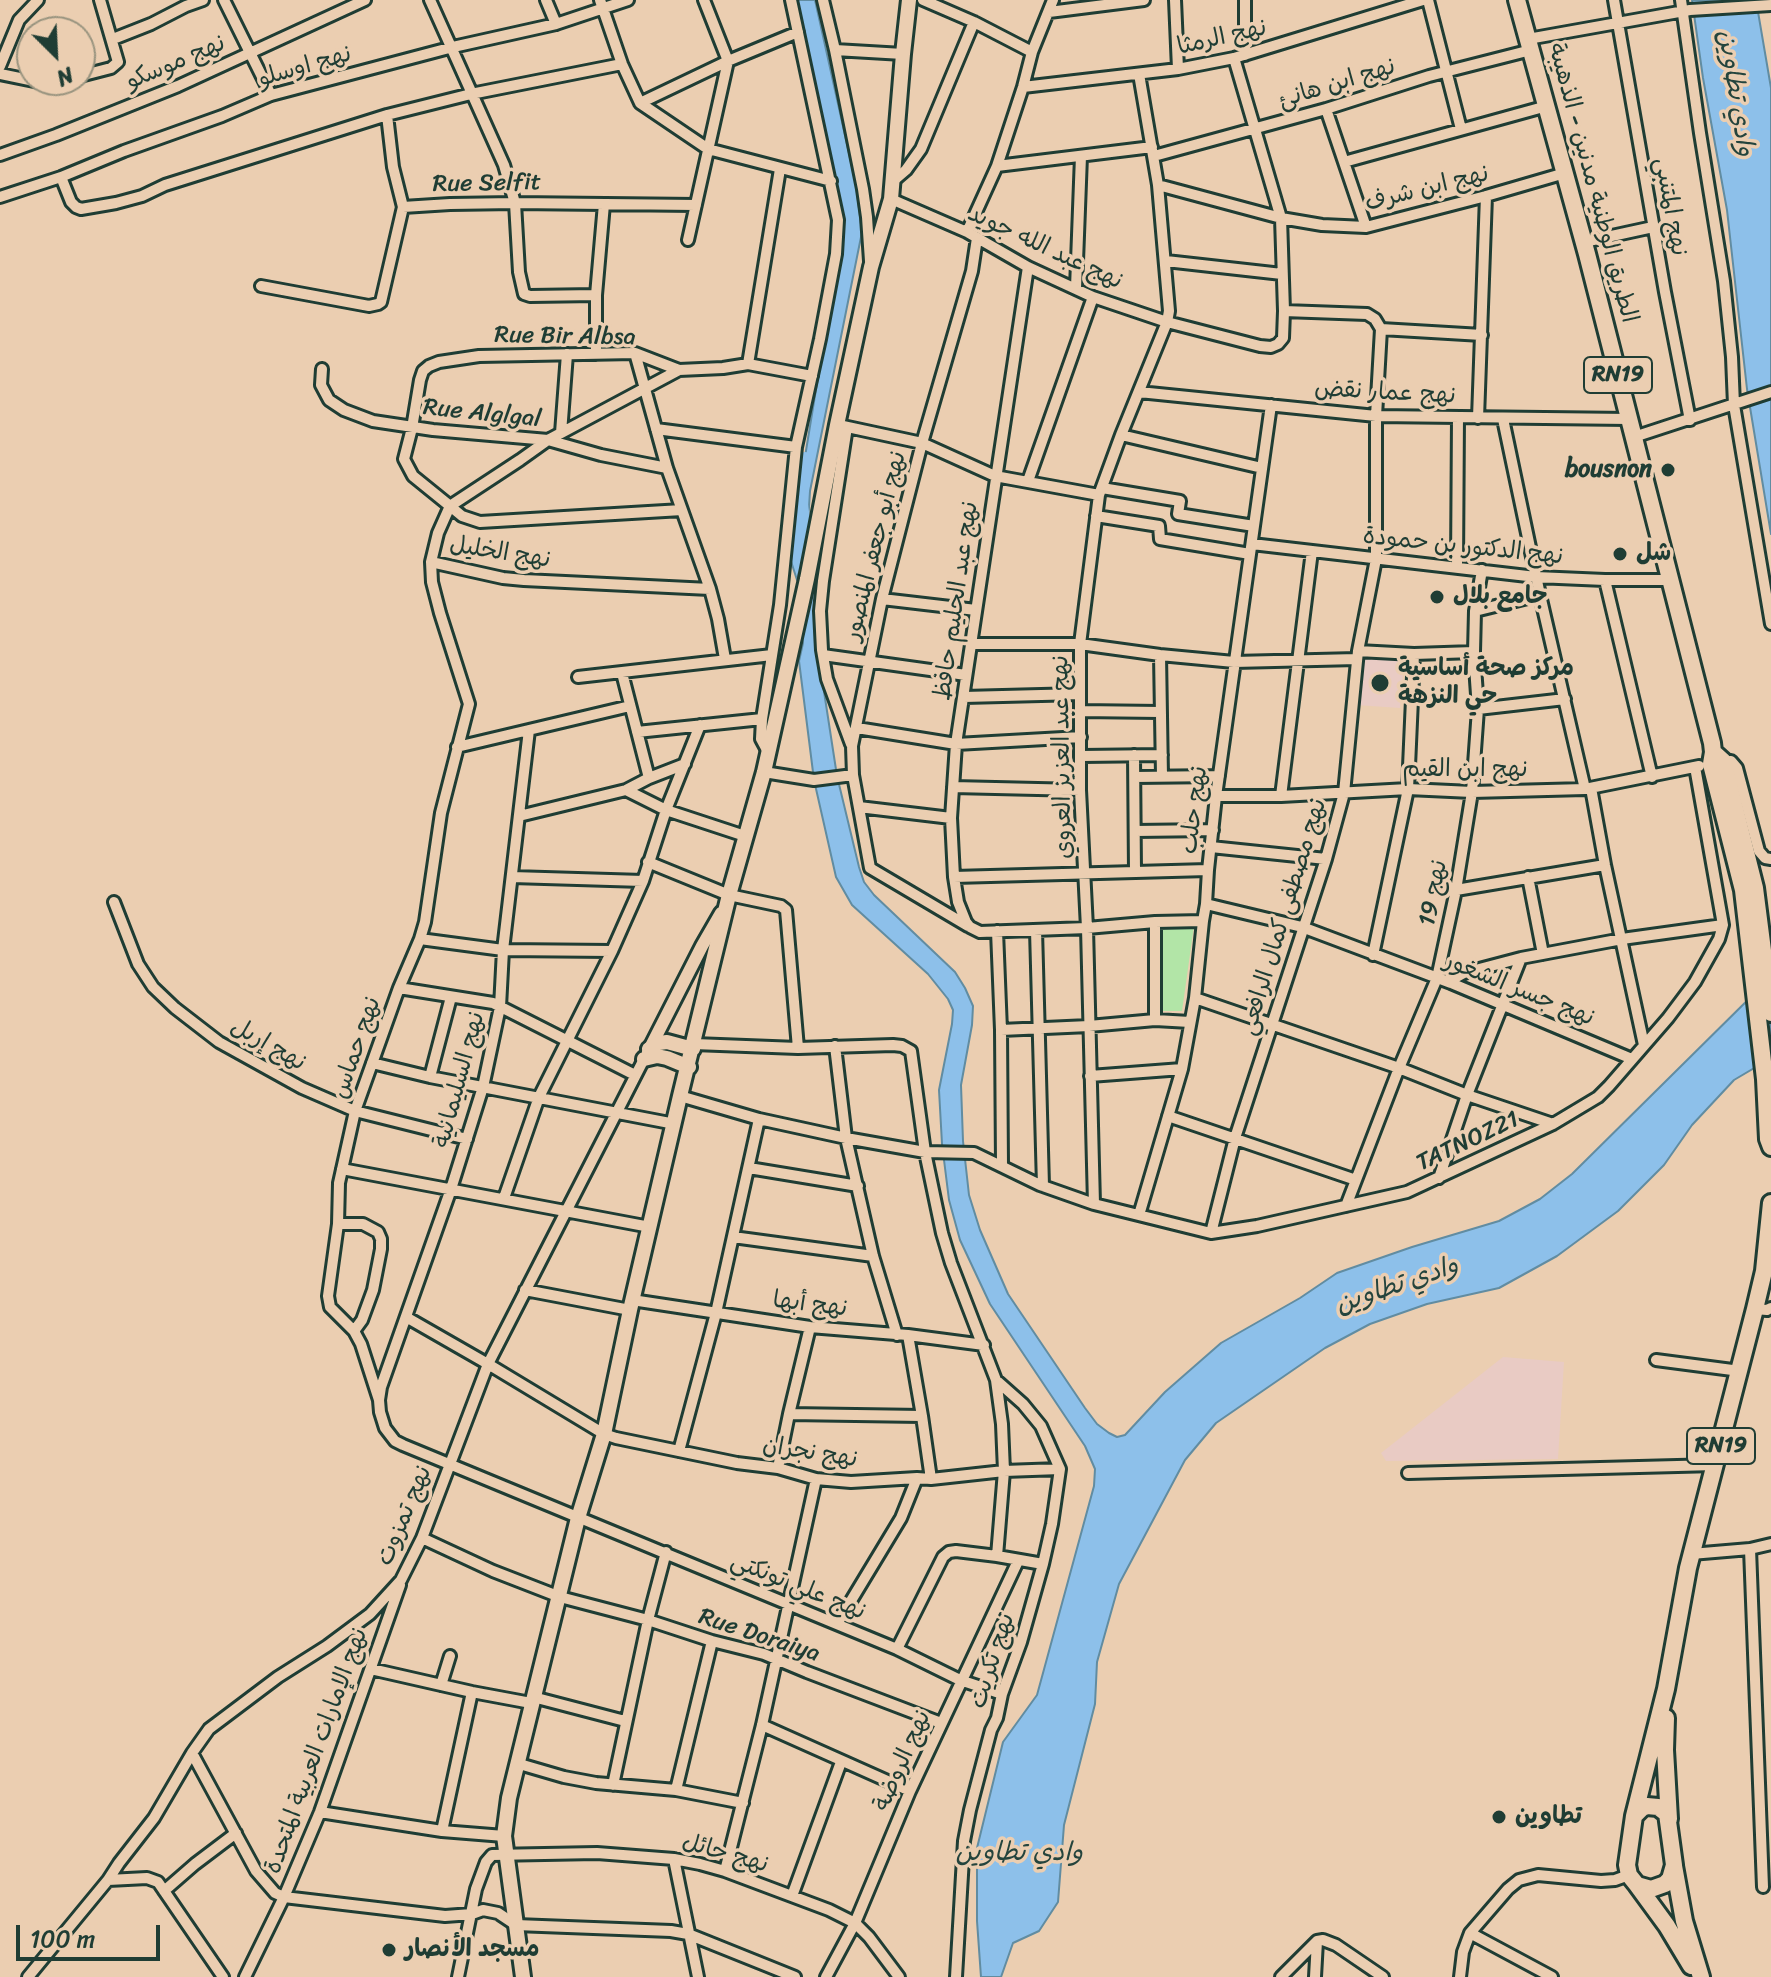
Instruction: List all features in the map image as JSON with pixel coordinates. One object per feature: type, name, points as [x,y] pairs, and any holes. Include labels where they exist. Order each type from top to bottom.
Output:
[{"type":"main road","points":[[523,1977],[504,1836],[509,1798],[578,1518],[604,1434],[680,1096],[728,899],[764,772],[842,426],[871,267],[891,199],[909,0]]},
{"type":"main road","name":"الطريق الوطنية مدنين - الذهيبة","points":[[1517,0],[1634,437],[1711,761],[1755,888],[1768,1139],[1771,1147]]},
{"type":"main road","name":"الطريق الوطنية مدنين - الذهيبة","points":[[1758,964],[1771,1013]]},
{"type":"main road","points":[[647,1054],[659,1043],[693,1046]]},
{"type":"main road","points":[[647,1054],[689,1067]]},
{"type":"main road","name":"RN19","points":[[1699,1977],[1633,1880],[1627,1865],[1634,1816],[1666,1689],[1691,1554],[1740,1371],[1763,1309],[1771,1203]]},
{"type":"main road","name":"RN19","points":[[1666,1689],[1665,1750],[1674,1865],[1684,1921],[1699,1977]]},
{"type":"main road","points":[[1634,1816],[1642,1808],[1653,1806],[1663,1810],[1669,1820]]},
{"type":"main road","points":[[1633,1880],[1643,1888],[1658,1888],[1670,1879],[1674,1865]]},
{"type":"street","points":[[0,66],[19,20],[38,0]]},
{"type":"street","points":[[96,73],[118,62],[100,0]]},
{"type":"street","points":[[113,39],[203,0]]},
{"type":"street","points":[[224,0],[271,95]]},
{"type":"street","name":"نهج موسكو","points":[[0,155],[178,86],[365,0]]},
{"type":"street","points":[[430,0],[504,165],[515,203],[519,272],[524,294],[596,295]]},
{"type":"street","points":[[546,0],[556,24]]},
{"type":"street","name":"نهج اوسلو","points":[[0,197],[61,177],[271,95],[453,47],[556,24],[602,4],[628,0]]},
{"type":"street","points":[[688,240],[728,61],[704,0]]},
{"type":"street","points":[[769,750],[761,739],[762,719],[785,559],[796,447],[836,254],[838,220],[791,0]]},
{"type":"street","points":[[823,0],[867,217],[871,267]]},
{"type":"street","points":[[923,0],[1032,52]]},
{"type":"street","points":[[967,232],[997,166],[1032,52],[1053,0]]},
{"type":"street","points":[[1049,12],[1144,0]]},
{"type":"street","points":[[1175,0],[1178,69]]},
{"type":"street","points":[[1245,0],[1239,57],[1255,129],[1281,218],[1284,311],[1367,314],[1375,319],[1381,329],[1482,335]]},
{"type":"street","points":[[1426,0],[1461,129]]},
{"type":"street","name":"نهج الرمثا","points":[[1023,87],[1178,69],[1239,57],[1426,0]]},
{"type":"street","name":"نهج المتنبي","points":[[1614,0],[1690,420]]},
{"type":"street","points":[[602,4],[622,64],[640,103],[708,149],[831,181]]},
{"type":"street","name":"نهج ابن هانئ","points":[[997,166],[1153,151],[1255,129],[1529,45],[1618,22],[1684,7],[1765,5]]},
{"type":"street","points":[[1684,7],[1724,281],[1734,405],[1771,624]]},
{"type":"street","points":[[892,182],[906,170],[921,149],[974,22]]},
{"type":"street","points":[[640,103],[798,32]]},
{"type":"street","points":[[835,50],[903,54]]},
{"type":"street","points":[[61,177],[76,207],[81,209],[116,203],[387,115],[471,94],[622,64]]},
{"type":"street","points":[[1139,74],[1158,185],[1166,261],[1167,322]]},
{"type":"street","points":[[1344,162],[1547,106]]},
{"type":"street","points":[[1326,109],[1366,227]]},
{"type":"street","points":[[387,115],[393,167],[403,207]]},
{"type":"street","points":[[1076,288],[1081,156]]},
{"type":"street","points":[[748,364],[780,169]]},
{"type":"street","name":"نهج ابن شرف","points":[[1158,185],[1281,218],[1322,225],[1366,227],[1565,173]]},
{"type":"street","points":[[1478,418],[1486,196]]},
{"type":"street","name":"نهج عبد الله جويد","points":[[891,199],[967,232],[1028,267],[1093,297],[1167,322],[1271,347],[1283,338],[1284,311]]},
{"type":"street","name":"Rue Selfit","points":[[261,286],[369,306],[378,304],[381,302],[403,207],[515,203],[696,205]]},
{"type":"street","points":[[596,354],[596,295],[604,204]]},
{"type":"street","points":[[1584,242],[1653,227]]},
{"type":"street","name":"نهج أبو جعفر المنصور","points":[[977,238],[972,271],[922,443],[882,599],[852,746],[853,775],[870,868],[977,931]]},
{"type":"street","points":[[1166,261],[1282,274]]},
{"type":"street","name":"نهج عبد الحليم حافظ","points":[[977,931],[961,913],[954,877],[951,818],[956,744],[1028,267]]},
{"type":"street","points":[[1028,481],[1093,297]]},
{"type":"street","name":"نهج عبد العزيز العروي","points":[[1094,1204],[1080,790],[1080,644],[1101,491],[1167,322]]},
{"type":"street","name":"نهج مصطفى كمال الرافعي","points":[[1211,1233],[1235,1138],[1326,859],[1344,793],[1358,655],[1376,559],[1376,416],[1381,329]]},
{"type":"street","points":[[635,353],[667,468],[710,589],[725,659]]},
{"type":"street","name":"Rue Bir Albsa","points":[[412,428],[423,371],[429,366],[459,358],[635,353],[679,370],[748,364],[812,376]]},
{"type":"street","points":[[561,433],[567,354]]},
{"type":"street","name":"Rue Alglgal","points":[[322,369],[321,385],[325,396],[337,407],[373,421],[412,428],[548,440],[601,455],[667,468]]},
{"type":"street","points":[[431,562],[438,533],[450,506],[548,440],[679,370]]},
{"type":"street","name":"نهج عمار نقض","points":[[1139,392],[1376,416],[1629,419]]},
{"type":"street","points":[[1634,437],[1771,392]]},
{"type":"street","name":"نهج حلب","points":[[1139,1215],[1182,1069],[1195,998],[1216,796],[1271,405]]},
{"type":"street","points":[[1457,567],[1458,417]]},
{"type":"street","points":[[1503,419],[1540,595],[1588,788],[1644,1045]]},
{"type":"street","points":[[852,746],[827,679],[820,611],[842,426],[922,443],[995,476],[1180,501],[1178,514],[1254,526]]},
{"type":"street","points":[[412,428],[404,459],[413,476],[462,516],[480,522],[682,510]]},
{"type":"street","points":[[656,429],[796,447]]},
{"type":"street","points":[[1121,435],[1262,468]]},
{"type":"street","name":"نهج الدكتور بن حمودة","points":[[1096,516],[1159,526],[1160,539],[1251,549],[1312,551],[1536,577],[1670,580]]},
{"type":"street","points":[[1281,796],[1312,551]]},
{"type":"street","name":"نهج الخليل","points":[[469,704],[440,613],[432,582],[431,562],[503,578],[710,589]]},
{"type":"street","name":"نهج 19","points":[[1346,1206],[1437,978],[1456,890],[1472,792],[1478,709],[1475,611],[1482,570]]},
{"type":"street","points":[[1605,580],[1652,777]]},
{"type":"street","points":[[1475,611],[1540,595]]},
{"type":"street","points":[[882,599],[976,610]]},
{"type":"street","points":[[972,644],[1080,644],[1234,662],[1474,652]]},
{"type":"street","points":[[1373,955],[1408,789],[1414,654]]},
{"type":"street","points":[[578,677],[772,655]]},
{"type":"street","points":[[823,655],[966,675]]},
{"type":"street","points":[[1160,655],[1162,776]]},
{"type":"street","points":[[622,673],[649,778]]},
{"type":"street","points":[[964,697],[1080,694]]},
{"type":"street","points":[[1478,709],[1565,699]]},
{"type":"street","name":"نهج حماس","points":[[379,1400],[361,1344],[354,1331],[330,1307],[328,1296],[342,1169],[355,1111],[425,922],[441,813],[469,704]]},
{"type":"street","points":[[457,747],[630,706]]},
{"type":"street","points":[[1080,711],[1160,712]]},
{"type":"street","points":[[637,732],[762,719]]},
{"type":"street","points":[[504,1198],[539,1097],[612,951],[643,881],[666,810],[700,725]]},
{"type":"street","points":[[857,728],[956,744],[1081,737]]},
{"type":"street","name":"نهج السليمانية","points":[[385,1428],[380,1412],[381,1387],[467,1139],[483,1087],[500,1007],[503,950],[529,730]]},
{"type":"street","points":[[1134,755],[1135,872]]},
{"type":"street","points":[[1082,756],[1162,755]]},
{"type":"street","points":[[1451,983],[1464,973],[1521,958],[1622,939],[1723,925],[1711,761],[1731,761],[1737,768],[1759,851],[1765,858],[1771,859]]},
{"type":"street","name":"نهج ابن القيم","points":[[1216,796],[1408,789],[1472,792],[1588,788],[1652,777],[1711,761]]},
{"type":"street","points":[[519,816],[626,790],[685,764]]},
{"type":"street","points":[[764,772],[814,780],[853,775]]},
{"type":"street","points":[[1135,777],[1219,776]]},
{"type":"street","points":[[953,787],[1080,790]]},
{"type":"street","points":[[626,790],[666,810],[745,836]]},
{"type":"street","points":[[859,807],[951,818]]},
{"type":"street","points":[[1135,831],[1213,830]]},
{"type":"street","points":[[1211,847],[1326,859]]},
{"type":"street","points":[[648,862],[728,899],[781,906],[786,910],[798,1048]]},
{"type":"street","points":[[1456,890],[1605,865]]},
{"type":"street","points":[[954,877],[1208,870]]},
{"type":"street","points":[[512,877],[643,881]]},
{"type":"street","points":[[1528,877],[1543,954]]},
{"type":"street","points":[[647,1054],[728,899]]},
{"type":"street","name":"نهج إربل","points":[[114,902],[138,964],[153,987],[219,1042],[302,1088],[355,1111],[467,1139]]},
{"type":"street","name":"نهج جسر الشغور","points":[[1206,904],[1302,927],[1451,983],[1632,1059]]},
{"type":"street","points":[[977,931],[1203,921]]},
{"type":"street","points":[[1155,922],[1155,1020]]},
{"type":"street","name":"TATNOZ21","points":[[925,1152],[967,1151],[980,1154],[1043,1186],[1094,1204],[1211,1233],[1257,1226],[1407,1192],[1553,1124],[1598,1097],[1668,1018],[1695,982],[1719,939],[1723,925]]},
{"type":"street","points":[[1036,930],[1043,1186]]},
{"type":"street","points":[[997,931],[1002,1165]]},
{"type":"street","points":[[420,939],[503,950],[612,951]]},
{"type":"street","points":[[1439,1178],[1467,1095],[1521,958]]},
{"type":"street","points":[[399,988],[484,1000],[635,1075]]},
{"type":"street","points":[[430,1077],[451,997]]},
{"type":"street","points":[[1195,998],[1553,1124]]},
{"type":"street","points":[[1001,1030],[1155,1020],[1190,1022]]},
{"type":"street","points":[[693,1046],[798,1048],[893,1045],[909,1048],[913,1056],[925,1152],[951,1263],[996,1380],[1004,1471],[997,1556]]},
{"type":"street","points":[[835,1046],[846,1138],[873,1256],[902,1335],[922,1416],[931,1479]]},
{"type":"street","name":"نهج تمزوت","points":[[28,1977],[108,1880],[154,1818],[209,1729],[370,1614],[401,1580],[422,1538],[488,1364],[647,1054]]},
{"type":"street","points":[[372,1063],[675,1124]]},
{"type":"street","points":[[1090,1076],[1182,1069]]},
{"type":"street","points":[[680,1096],[759,1119],[925,1152]]},
{"type":"street","points":[[1168,1116],[1356,1180]]},
{"type":"street","points":[[679,1451],[716,1313],[759,1119]]},
{"type":"street","points":[[749,1168],[858,1186]]},
{"type":"street","points":[[342,1169],[650,1227]]},
{"type":"street","points":[[338,1224],[363,1224],[378,1232],[381,1239],[373,1290],[362,1320],[354,1331]]},
{"type":"street","points":[[733,1237],[873,1256]]},
{"type":"street","name":"نهج أبها","points":[[525,1290],[810,1327],[984,1345]]},
{"type":"street","name":"نهج نجران","points":[[406,1317],[604,1434],[737,1463],[778,1468],[816,1479],[851,1482],[1060,1469]]},
{"type":"street","points":[[778,1468],[810,1327]]},
{"type":"street","points":[[1656,1360],[1740,1371]]},
{"type":"street","points":[[996,1380],[1023,1404],[1041,1426],[1060,1469]]},
{"type":"street","points":[[789,1414],[922,1416]]},
{"type":"street","name":"نهج علي تونكتي","points":[[385,1428],[395,1441],[897,1649],[960,1680],[1002,1694]]},
{"type":"street","points":[[1408,1473],[1716,1465]]},
{"type":"street","name":"نهج تكريت","points":[[956,1977],[964,1841],[970,1810],[1043,1564],[1060,1469]]},
{"type":"street","points":[[837,1624],[901,1518],[917,1478]]},
{"type":"street","points":[[725,1871],[762,1725],[816,1479]]},
{"type":"street","name":"Rue Doraiya","points":[[422,1538],[493,1571],[560,1597],[777,1658],[941,1723]]},
{"type":"street","points":[[1691,1554],[1771,1544]]},
{"type":"street","points":[[1750,1549],[1763,1887]]},
{"type":"street","points":[[897,1649],[943,1557],[949,1552],[1043,1564]]},
{"type":"street","points":[[613,1785],[648,1620],[666,1553]]},
{"type":"street","name":"نهج الروضة","points":[[826,1977],[855,1923],[910,1791],[1018,1561]]},
{"type":"street","name":"نهج الإمارات العربية المتحدة","points":[[245,1977],[284,1897],[320,1812],[401,1580]]},
{"type":"street","points":[[676,1790],[712,1641]]},
{"type":"street","points":[[441,1685],[450,1656]]},
{"type":"street","points":[[371,1669],[625,1721]]},
{"type":"street","points":[[442,1831],[472,1692]]},
{"type":"street","points":[[762,1725],[910,1791]]},
{"type":"street","points":[[192,1753],[256,1871],[275,1893],[284,1897],[445,1916],[483,1910],[498,1913],[516,1925],[646,1929],[688,1934],[795,1977]]},
{"type":"street","points":[[792,1896],[841,1762]]},
{"type":"street","points":[[516,1763],[564,1777],[676,1790],[743,1803]]},
{"type":"street","points":[[320,1812],[442,1831],[504,1836]]},
{"type":"street","points":[[164,1891],[236,1833]]},
{"type":"street","points":[[458,1977],[476,1889],[486,1862],[492,1855],[507,1853]]},
{"type":"street","name":"نهج حائل","points":[[507,1853],[597,1853],[674,1859],[725,1871],[829,1910],[855,1923],[899,1977]]},
{"type":"street","points":[[674,1859],[698,1977]]},
{"type":"street","points":[[1460,1977],[1463,1952],[1470,1933],[1508,1889],[1525,1878],[1545,1875],[1608,1881],[1633,1880]]},
{"type":"street","points":[[108,1880],[147,1878],[158,1882],[223,1977]]},
{"type":"street","points":[[1470,1933],[1552,1977]]},
{"type":"street","points":[[1281,1977],[1317,1941],[1323,1940],[1331,1942],[1383,1977]]},
{"type":"street","points":[[1315,1977],[1317,1941]]},
{"type":"shaded area","name":"مركز صحة أساسية حي النزهة","points":[[1362,657],[1404,660],[1400,708],[1356,705]]},
{"type":"shaded area","points":[[1503,1357],[1564,1362],[1558,1459],[1386,1461],[1381,1453]]},
{"type":"green space","points":[[1157,926],[1194,926],[1182,1011],[1158,1011]]},
{"type":"water","points":[[794,0],[815,0],[856,185],[862,232],[810,491],[807,540],[797,580],[789,555],[840,242]]},
{"type":"water","name":"وادي تطاوين","points":[[1692,0],[1756,0],[1771,88],[1771,534],[1747,389],[1727,210]]},
{"type":"water","name":"وادي تطاوين","points":[[817,572],[819,659],[837,776],[864,882],[955,972],[973,1006],[961,1085],[969,1195],[980,1230],[1008,1294],[1097,1424],[1117,1437],[1125,1435],[1165,1392],[1221,1343],[1337,1273],[1499,1221],[1540,1199],[1572,1174],[1771,977],[1771,1058],[1734,1080],[1692,1125],[1664,1165],[1618,1211],[1557,1256],[1499,1288],[1427,1304],[1370,1324],[1325,1348],[1216,1423],[1185,1460],[1119,1584],[1097,1662],[1095,1704],[1064,1825],[1058,1902],[1039,1931],[1013,1943],[1001,1977],[981,1977],[977,1848],[1003,1742],[1037,1695],[1094,1486],[1095,1469],[1085,1446],[990,1304],[960,1240],[949,1200],[939,1090],[953,1010],[928,974],[852,905],[836,877],[814,780],[799,661],[803,643],[801,631]]},
{"type":"waterway","points":[[805,461],[798,497],[808,574]]},
{"type":"place","name":"bousnon","points":[[1668,470]]},
{"type":"place","name":"شل","points":[[1620,554]]},
{"type":"place","name":"جامع بلال","points":[[1437,597]]},
{"type":"place","name":"مركز صحة أساسية حي النزهة","points":[[1380,683]]},
{"type":"place","name":"تطاوين","points":[[1499,1817]]},
{"type":"place","name":"مسجد الأنصار","points":[[389,1950]]}]
